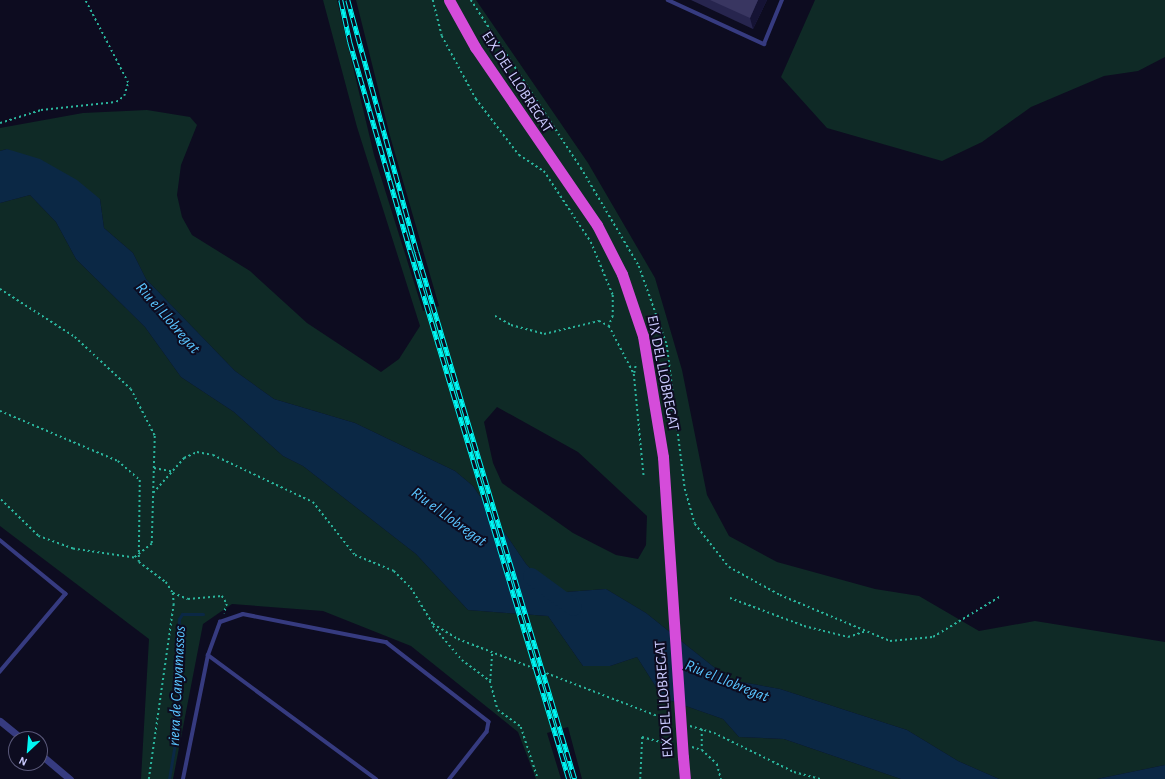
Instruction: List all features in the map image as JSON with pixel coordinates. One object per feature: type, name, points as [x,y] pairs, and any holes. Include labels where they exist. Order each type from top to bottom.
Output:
[{"type":"highway","name":"EIX DEL LLOBREGAT","points":[[449,0],[479,53],[597,225],[622,274],[643,336],[663,457],[685,779]]},
{"type":"street","points":[[0,721],[12,731]]},
{"type":"street","points":[[48,761],[70,779]]},
{"type":"lane","points":[[668,0],[764,44],[782,0]]},
{"type":"lane","points":[[0,540],[66,594],[0,672]]},
{"type":"lane","points":[[183,779],[208,655],[220,622],[243,614],[386,642],[489,722],[487,732],[450,779]]},
{"type":"lane","points":[[208,655],[376,779]]},
{"type":"path","points":[[0,123],[41,110],[116,102],[124,96],[128,83],[85,0]]},
{"type":"path","points":[[432,0],[442,36],[476,99],[519,156],[544,171],[591,242],[613,295],[613,316],[609,326]]},
{"type":"path","points":[[471,0],[581,168],[639,266],[667,345],[685,489],[695,524],[729,567],[780,595],[890,641],[933,637],[1001,596]]},
{"type":"path","points":[[0,289],[75,336],[131,390],[155,436],[152,544],[138,556],[73,549],[38,536],[0,499]]},
{"type":"path","points":[[495,316],[511,325],[544,334],[599,321],[609,326],[634,374],[644,478]]},
{"type":"path","points":[[0,411],[133,470],[140,480],[138,556],[143,568],[166,582],[173,593],[188,599],[222,596],[227,604],[220,622]]},
{"type":"path","points":[[153,493],[174,472],[184,458],[197,452],[213,455],[313,502],[355,555],[394,571],[411,588],[445,644],[490,682]]},
{"type":"path","points":[[154,468],[174,472]]},
{"type":"path","points":[[149,779],[173,593]]},
{"type":"path","points":[[730,598],[804,626],[848,637],[867,631]]},
{"type":"path","points":[[433,624],[492,652],[679,723]]},
{"type":"path","points":[[492,652],[490,682],[498,710],[521,727],[538,779]]},
{"type":"path","points":[[687,725],[702,729],[794,772],[811,775],[820,779]]},
{"type":"path","points":[[702,729],[702,750]]},
{"type":"path","points":[[640,779],[642,736],[680,746]]},
{"type":"path","points":[[687,746],[702,750],[718,764],[721,779]]},
{"type":"green space","points":[[323,0],[337,0],[374,155],[423,311],[439,306],[390,136],[356,0],[476,0],[588,163],[655,278],[682,370],[707,495],[729,536],[777,562],[875,589],[919,596],[979,631],[1035,621],[1165,642],[1165,765],[1097,779],[999,779],[958,761],[907,730],[780,689],[730,680],[646,613],[606,589],[553,593],[526,564],[473,486],[455,471],[355,423],[274,399],[235,371],[146,279],[133,253],[104,228],[100,199],[7,149],[0,151],[0,128],[83,113],[147,110],[190,117],[197,125],[181,165],[177,195],[182,217],[192,235],[250,271],[307,323],[381,372],[399,359],[420,326],[357,127]],"holes":[[[497,407],[578,452],[647,516],[646,545],[638,559],[616,555],[573,533],[502,483],[493,463],[484,422]]]},
{"type":"green space","points":[[815,0],[1165,0],[1165,57],[1138,71],[1104,76],[1031,107],[982,142],[942,161],[827,128],[781,77]]},
{"type":"green space","points":[[30,195],[56,222],[76,259],[145,327],[181,377],[234,412],[283,456],[303,466],[416,554],[468,610],[548,616],[583,666],[610,666],[637,657],[663,698],[723,719],[739,737],[784,739],[901,779],[582,779],[568,727],[547,733],[561,779],[536,779],[518,732],[411,646],[323,611],[232,604],[203,624],[173,779],[141,779],[149,639],[0,526],[0,203]]},
{"type":"water","points":[[7,149],[40,159],[77,180],[100,199],[104,228],[133,253],[146,279],[235,371],[274,399],[355,423],[455,471],[473,486],[526,564],[553,593],[606,589],[646,613],[730,680],[780,689],[907,730],[958,761],[999,779],[901,779],[784,739],[739,737],[723,719],[663,698],[637,657],[610,666],[583,666],[548,616],[468,610],[416,554],[303,466],[283,456],[234,412],[181,377],[145,327],[76,259],[56,222],[30,195],[0,203],[0,151]]},
{"type":"water","points":[[1165,765],[1165,779],[1097,779]]},
{"type":"building","points":[[710,0],[758,0],[750,18]]},
{"type":"waterway","name":"Riu el Llobregat","points":[[531,576],[573,607]]},
{"type":"waterway","name":"riera de Canyamassos","points":[[169,779],[178,725],[179,619],[182,614],[203,614]]},
{"type":"railway","points":[[341,0],[350,42],[411,253],[569,779]]},
{"type":"railway","points":[[348,0],[417,252],[575,779]]}]
